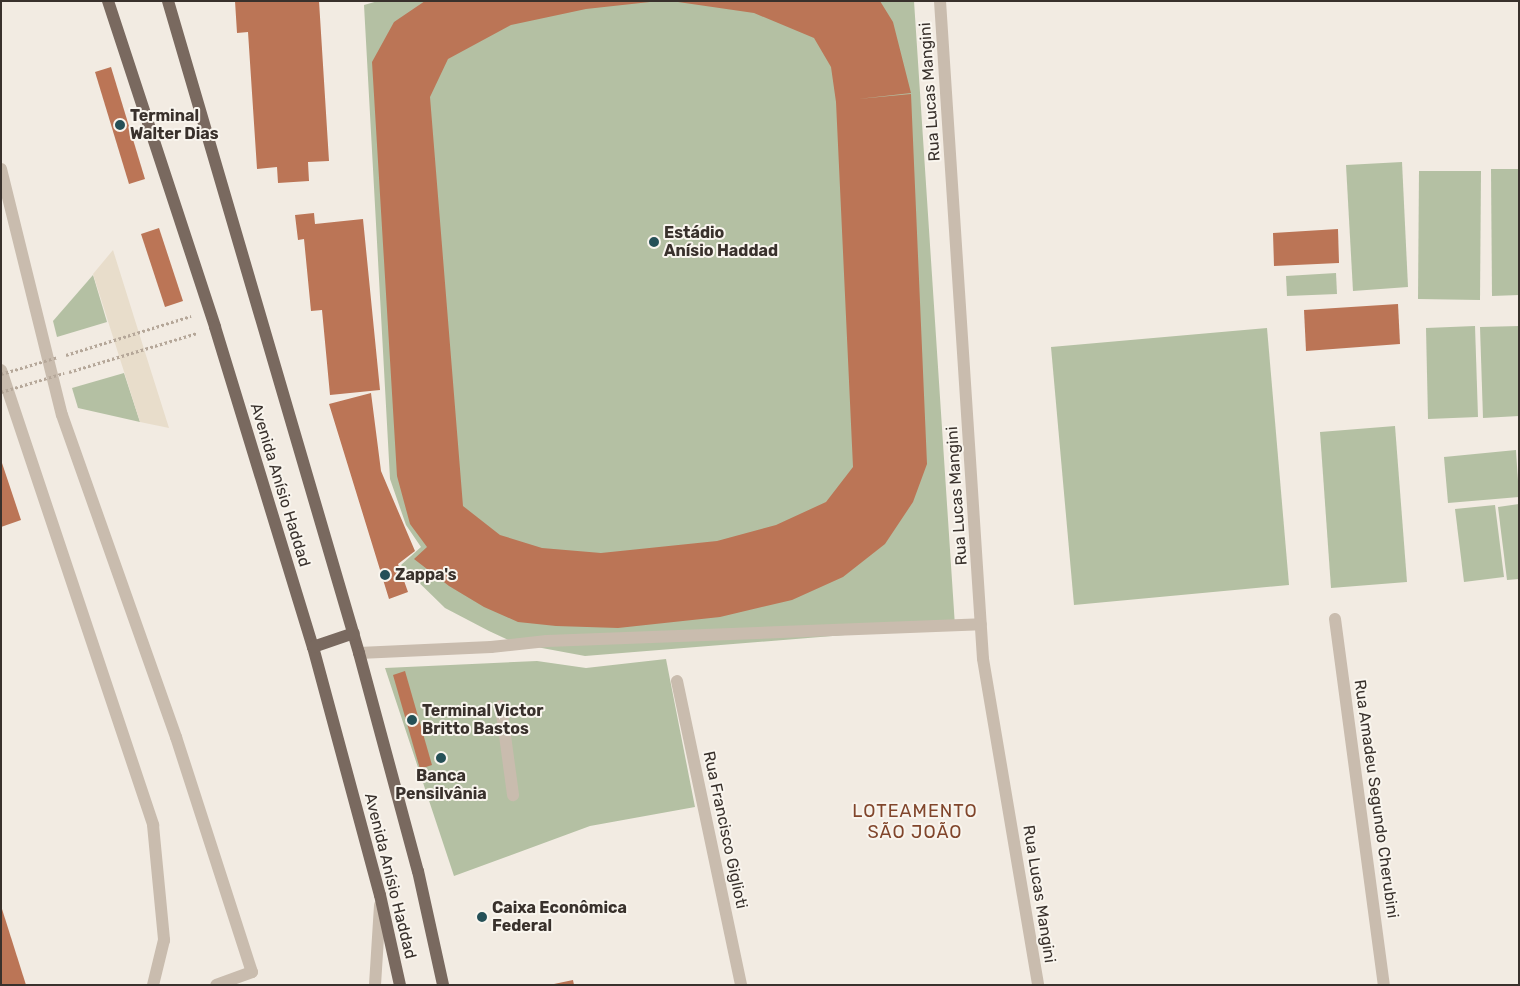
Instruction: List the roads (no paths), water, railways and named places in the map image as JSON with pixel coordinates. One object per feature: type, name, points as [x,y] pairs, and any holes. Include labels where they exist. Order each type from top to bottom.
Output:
[{"type":"main road","name":"Avenida Anísio Haddad","points":[[108,1],[215,327],[313,647],[380,895],[400,985]]},
{"type":"main road","name":"Avenida Anísio Haddad","points":[[168,1],[360,653],[418,871],[444,985]]},
{"type":"main road","points":[[313,647],[354,634]]},
{"type":"street","name":"Rua Lucas Mangini","points":[[940,1],[983,659],[1038,985]]},
{"type":"street","points":[[1,169],[62,415],[176,737],[252,972],[216,985]]},
{"type":"street","points":[[1,370],[153,825],[164,940],[153,985]]},
{"type":"street","name":"Rua Amadeu Segundo Cherubini","points":[[1335,618],[1384,985]]},
{"type":"street","points":[[360,653],[491,647],[547,640],[981,624]]},
{"type":"street","name":"Rua Francisco Giglioti","points":[[677,681],[741,985]]},
{"type":"street","points":[[501,706],[513,795]]},
{"type":"street","points":[[375,985],[380,895]]},
{"type":"place","name":"Terminal Walter Dias","points":[[120,125]]},
{"type":"place","name":"Estádio Anísio Haddad","points":[[654,242]]},
{"type":"place","name":"Zappa's","points":[[385,575]]},
{"type":"place","name":"Terminal Victor Britto Bastos","points":[[412,720]]},
{"type":"place","name":"Banca Pensilvânia","points":[[441,758]]},
{"type":"place","name":"Caixa Econômica Federal","points":[[482,917]]},
{"type":"district","name":"LOTEAMENTO SÃO JOÃO","points":[[915,822]]}]
